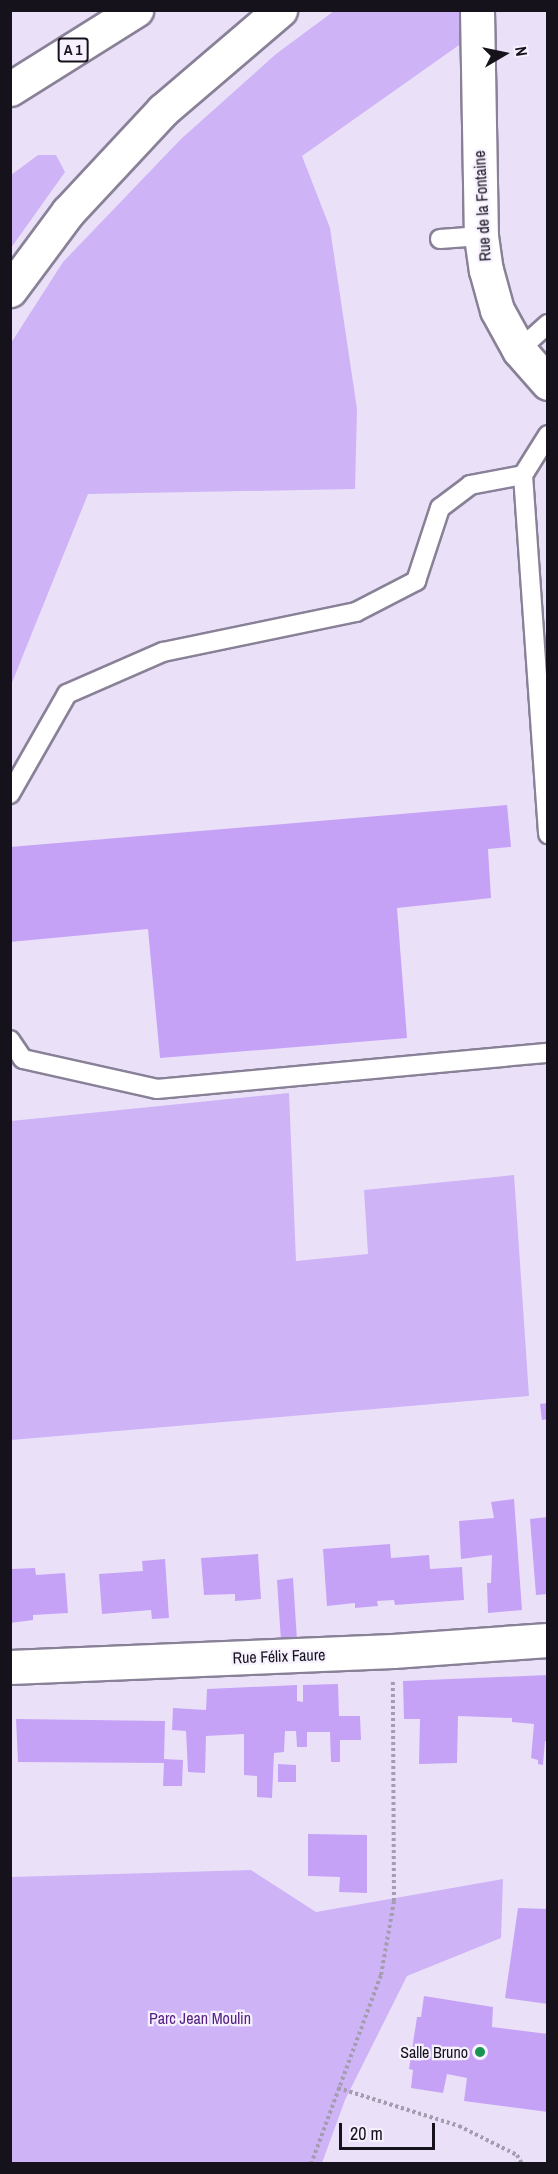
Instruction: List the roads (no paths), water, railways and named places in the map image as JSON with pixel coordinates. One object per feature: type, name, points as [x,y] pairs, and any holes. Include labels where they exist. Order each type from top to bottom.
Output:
[{"type":"main road","name":"A 1","points":[[10,89],[136,10]]},
{"type":"main road","points":[[10,290],[68,212],[141,132],[226,54],[280,10]]},
{"type":"main road","name":"Rue de la Fontaine","points":[[477,10],[481,236],[486,270],[497,310],[519,350],[548,383]]},
{"type":"main road","name":"Rue Félix Faure","points":[[10,1667],[393,1651],[548,1640]]},
{"type":"lane","points":[[440,239],[481,236]]},
{"type":"lane","points":[[519,350],[548,324]]},
{"type":"lane","points":[[548,435],[523,475],[548,834]]},
{"type":"lane","points":[[10,794],[67,694],[163,652],[356,612],[416,581],[440,508],[470,484],[523,475]]},
{"type":"lane","points":[[10,1040],[23,1059],[157,1089],[548,1053]]},
{"type":"place","name":"Salle Bruno","points":[[480,2052]]},
{"type":"park label","name":"Parc Jean Moulin","points":[[200,2018]]}]
